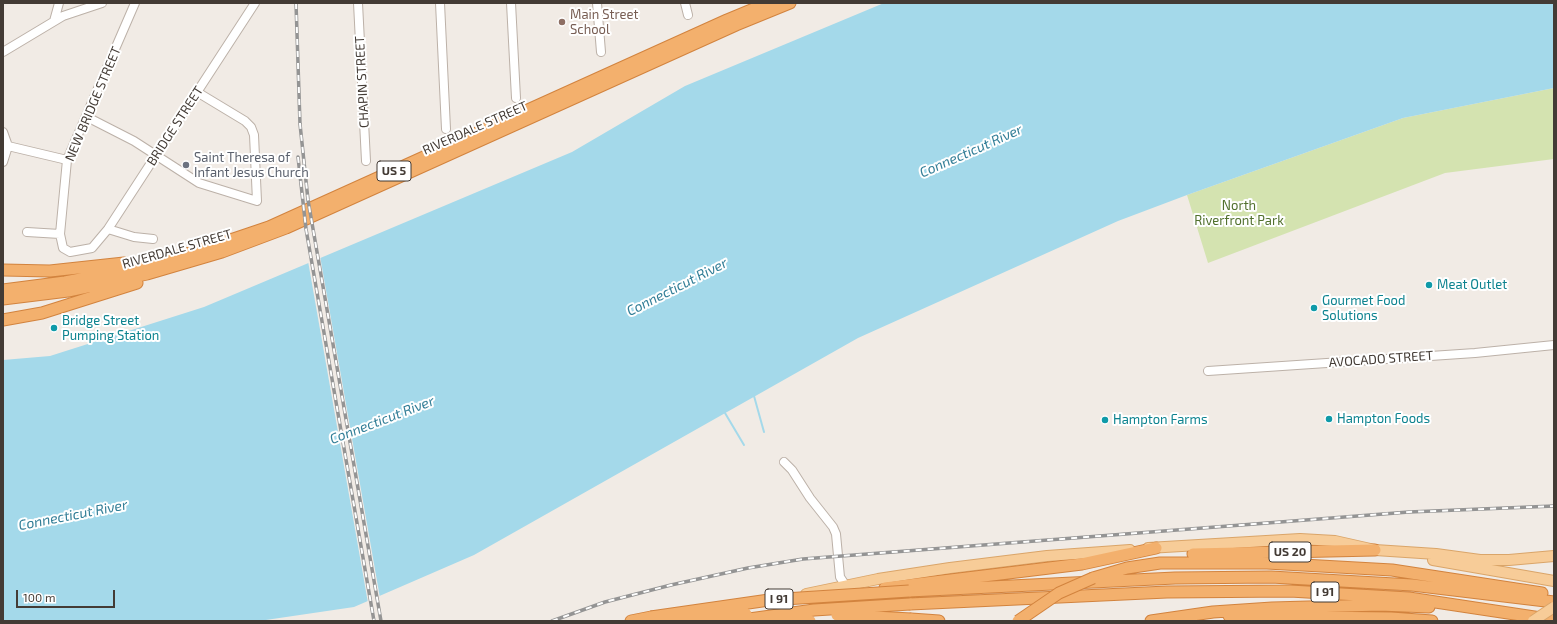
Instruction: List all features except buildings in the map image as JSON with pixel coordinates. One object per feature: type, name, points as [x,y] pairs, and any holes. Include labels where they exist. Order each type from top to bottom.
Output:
[{"type":"highway","name":"RIVERDALE STREET","points":[[3,290],[65,282],[184,259],[291,217],[720,23],[768,3]]},
{"type":"highway","name":"RIVERDALE STREET","points":[[3,299],[76,289],[184,259],[286,228],[736,25],[790,3]]},
{"type":"highway","points":[[3,270],[37,271],[77,269],[184,259]]},
{"type":"highway","points":[[3,320],[33,315],[60,308],[139,282],[184,259]]},
{"type":"highway","points":[[909,588],[1082,564],[1156,548]]},
{"type":"highway","name":"US 20","points":[[1018,621],[1059,593],[1127,564],[1144,559],[1165,556],[1206,558],[1375,550]]},
{"type":"highway","points":[[1206,558],[1392,570],[1554,595]]},
{"type":"highway","name":"I 91","points":[[631,621],[745,603],[844,590],[1175,578],[1271,577],[1412,585],[1554,602]]},
{"type":"highway","name":"I 91","points":[[739,620],[814,610],[910,604],[1167,592],[1265,591],[1403,598],[1554,620]]},
{"type":"highway","points":[[1151,621],[1187,615],[1256,609],[1350,606],[1404,606],[1503,612]]},
{"type":"highway","points":[[673,621],[719,615],[750,614],[779,615],[810,621]]},
{"type":"highway","points":[[739,620],[842,615],[938,621]]},
{"type":"highway","points":[[1187,615],[1287,618],[1384,618],[1432,621]]},
{"type":"main road","points":[[665,621],[721,616],[844,590],[902,575],[998,562],[1156,548],[1300,538],[1335,541],[1375,550]]},
{"type":"main road","name":"US 20","points":[[1375,550],[1499,561],[1554,556]]},
{"type":"main road","points":[[1404,553],[1468,567],[1554,581]]},
{"type":"main road","points":[[1533,621],[1554,607]]},
{"type":"street","points":[[54,21],[59,3]]},
{"type":"street","points":[[3,52],[54,21],[102,3]]},
{"type":"street","name":"NEW BRIDGE STREET","points":[[93,248],[79,252],[67,251],[62,246],[60,234],[67,160],[87,117],[135,3]]},
{"type":"street","name":"BRIDGE STREET","points":[[93,248],[108,230],[155,155],[256,3]]},
{"type":"street","name":"CHAPIN STREET","points":[[358,3],[366,161]]},
{"type":"street","points":[[440,3],[446,129]]},
{"type":"street","points":[[511,3],[516,98]]},
{"type":"street","points":[[597,3],[601,52]]},
{"type":"street","points":[[685,3],[688,15]]},
{"type":"street","points":[[87,117],[127,138],[199,183],[257,201],[254,135],[251,127],[245,121],[197,92]]},
{"type":"street","points":[[3,132],[8,146],[3,162]]},
{"type":"street","points":[[8,146],[67,160]]},
{"type":"street","points":[[108,230],[134,238],[153,239]]},
{"type":"street","points":[[27,232],[60,234]]},
{"type":"street","name":"AVOCADO STREET","points":[[1208,371],[1475,353],[1554,345]]},
{"type":"street","points":[[784,462],[792,469],[810,498],[833,527],[836,534],[840,577],[844,590]]},
{"type":"green space","name":"North Riverfront Park","points":[[1554,88],[1554,159],[1445,173],[1208,263],[1187,195],[1403,118]]},
{"type":"water","name":"Connecticut River","points":[[884,3],[1554,3],[1554,88],[1403,118],[1118,221],[858,338],[474,555],[354,607],[259,621],[3,621],[3,360],[50,356],[204,307],[572,152],[685,86]]},
{"type":"pier","points":[[320,256],[380,598],[368,603],[308,261]]},
{"type":"waterway","points":[[754,396],[764,432]]},
{"type":"waterway","points":[[725,413],[744,445]]},
{"type":"railway","points":[[296,3],[300,124],[308,200],[381,621]]},
{"type":"railway","points":[[298,157],[306,229],[374,621]]},
{"type":"railway","points":[[552,621],[605,602],[671,585],[748,568],[803,559],[1409,512],[1554,506]]},
{"type":"place","name":"Main Street School","points":[[562,22]]},
{"type":"place","name":"Saint Theresa of Infant Jesus Church","points":[[186,165]]},
{"type":"place","name":"Meat Outlet","points":[[1429,285]]},
{"type":"place","name":"Gourmet Food Solutions","points":[[1314,308]]},
{"type":"place","name":"Bridge Street Pumping Station","points":[[54,328]]},
{"type":"place","name":"Hampton Foods","points":[[1329,419]]},
{"type":"place","name":"Hampton Farms","points":[[1105,420]]}]
